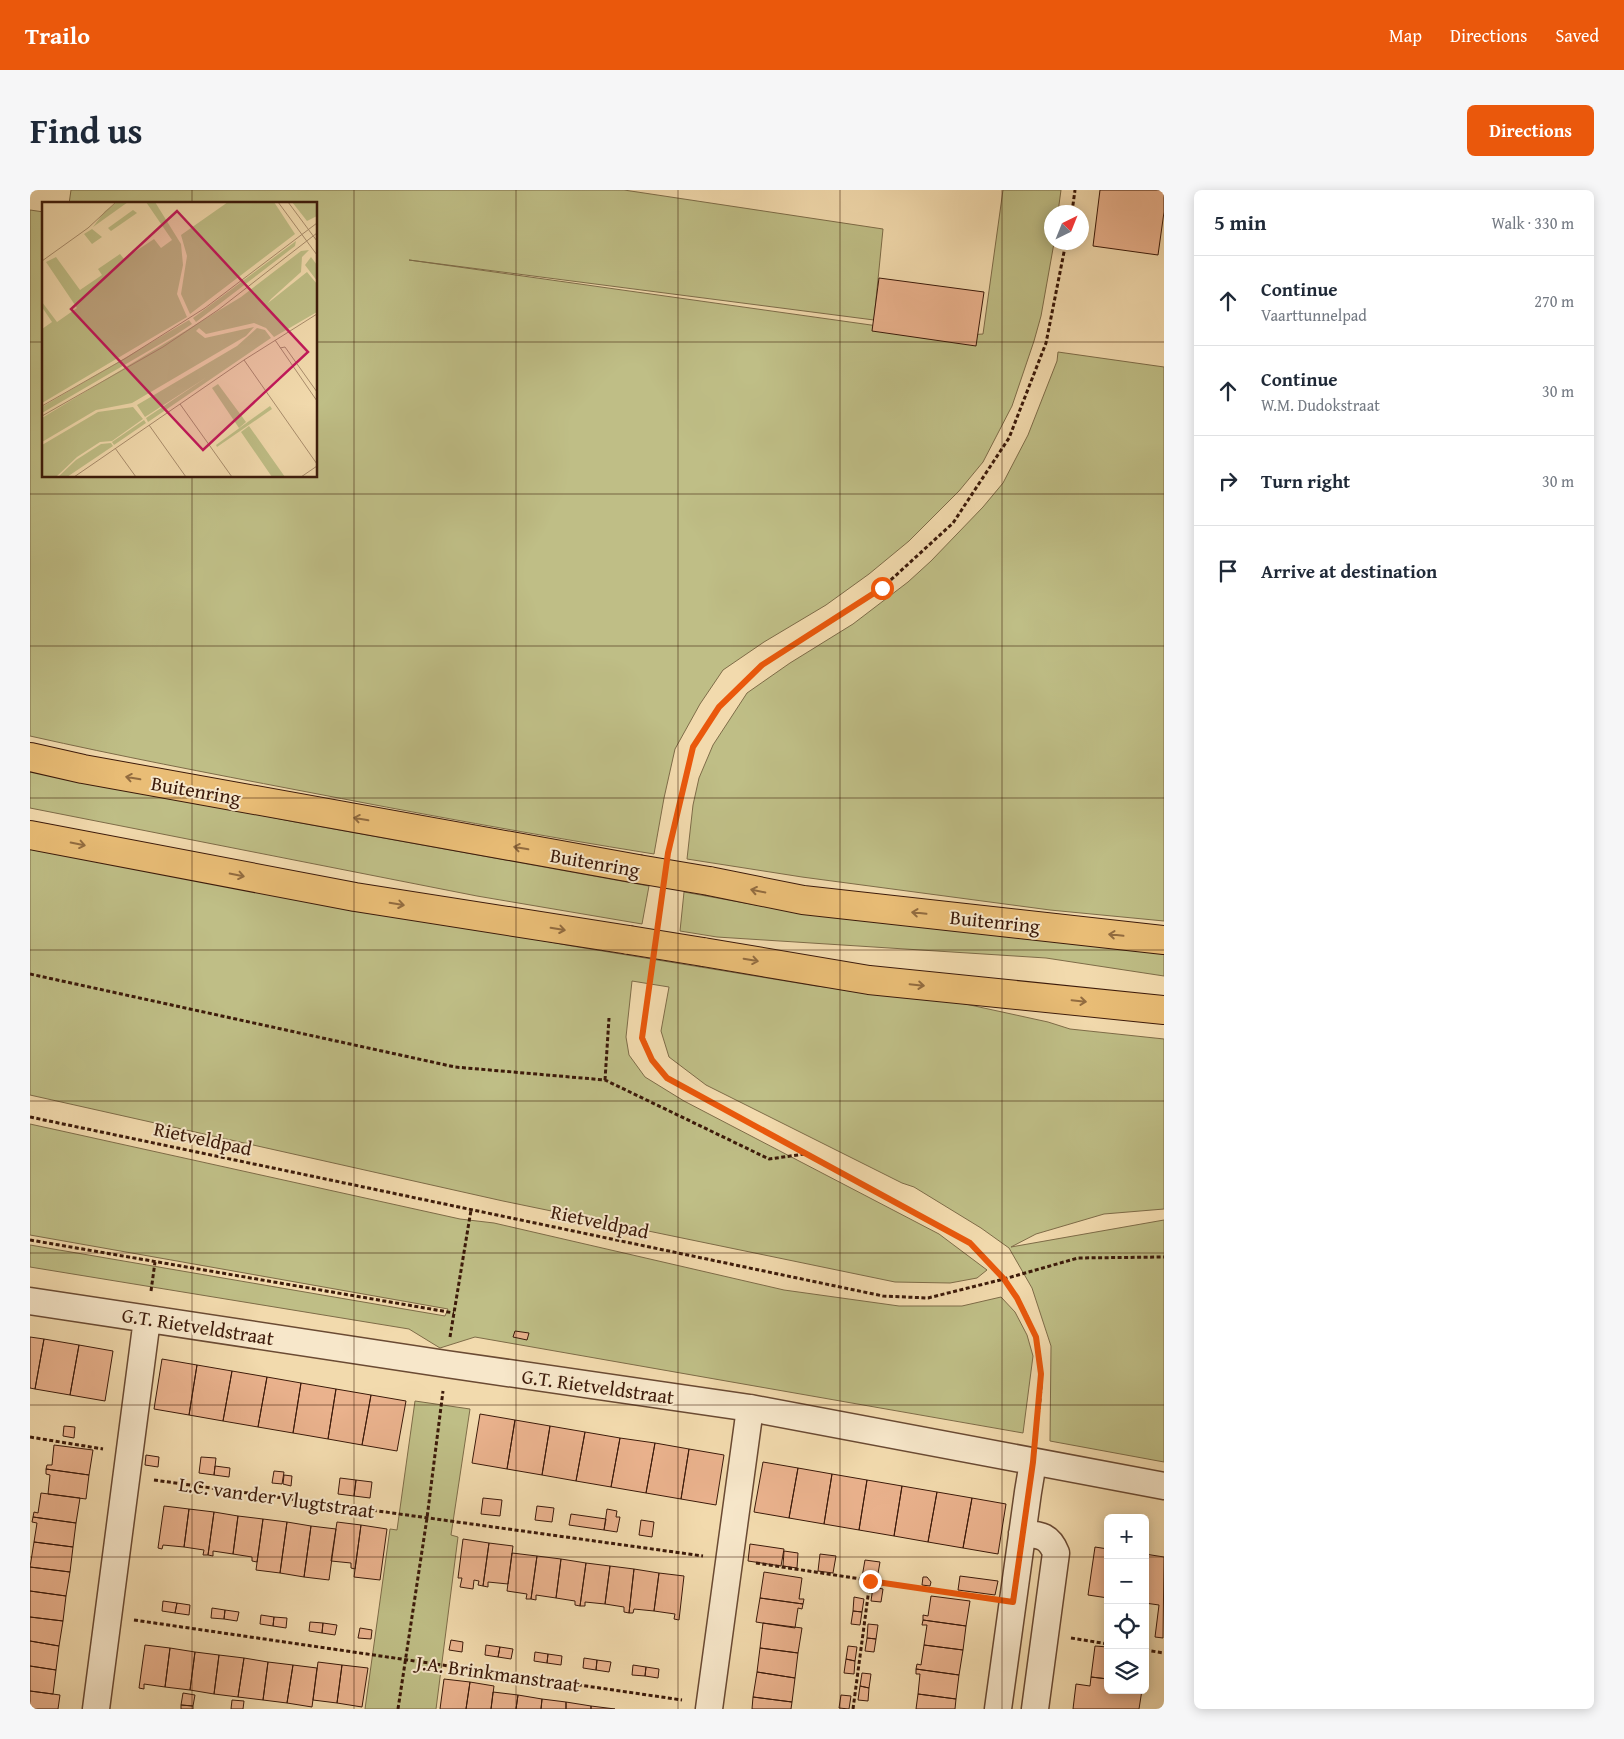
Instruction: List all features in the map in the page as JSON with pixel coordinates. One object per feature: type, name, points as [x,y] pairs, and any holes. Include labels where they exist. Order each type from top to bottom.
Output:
[{"type":"highway","name":"Buitenring","points":[[30,757],[83,769],[709,881],[803,900],[1164,940]]},
{"type":"highway","points":[[30,835],[355,897],[869,980],[1164,1010]]},
{"type":"street","name":"G.T. Rietveldstraat","points":[[30,1301],[750,1408],[1164,1486]]},
{"type":"street","points":[[96,1709],[148,1319]]},
{"type":"street","points":[[709,1706],[750,1408]]},
{"type":"street","points":[[998,1709],[1033,1462]]},
{"type":"street","points":[[1022,1534],[1042,1535],[1052,1543],[1056,1553],[1035,1709]]},
{"type":"path","points":[[1073,205],[1075,190]]},
{"type":"path","points":[[668,853],[693,747],[719,707],[762,665],[882,588],[953,523],[1009,438],[1046,343],[1064,250]]},
{"type":"path","points":[[658,921],[661,902]]},
{"type":"path","points":[[651,969],[642,1038],[652,1060],[667,1078],[970,1243],[1004,1279],[1017,1298],[1036,1337],[1041,1374],[1033,1462]]},
{"type":"path","points":[[30,974],[455,1067],[605,1080],[769,1159],[806,1154]]},
{"type":"path","points":[[605,1080],[609,1018]]},
{"type":"path","name":"Rietveldpad","points":[[30,1117],[883,1296],[928,1298],[1078,1258],[1164,1257]]},
{"type":"path","points":[[398,1709],[427,1518],[446,1364],[471,1210]]},
{"type":"path","points":[[30,1240],[454,1313]]},
{"type":"path","name":"L.C. van der Vlugtstraat","points":[[30,1437],[128,1465],[427,1518]]},
{"type":"path","points":[[427,1518],[729,1559],[1013,1602]]},
{"type":"path","points":[[853,1709],[870,1581]]},
{"type":"path","points":[[109,1616],[405,1659]]},
{"type":"path","points":[[1149,1651],[1164,1653]]},
{"type":"path","name":"J.A. Brinkmanstraat","points":[[405,1659],[709,1706]]},
{"type":"shaded area","points":[[71,190],[624,190],[883,229],[874,320],[409,260],[949,336],[983,334],[1003,190],[1061,190],[1059,205],[1044,205],[1044,250],[1053,250],[1041,316],[1034,341],[1012,406],[983,462],[959,491],[909,541],[869,574],[826,605],[764,642],[723,670],[700,704],[675,749],[654,854],[386,807],[30,736],[30,210],[42,212],[42,478],[318,478],[318,202],[69,202]]},
{"type":"shaded area","points":[[1058,352],[1164,367],[1164,921],[1050,910],[802,877],[687,859],[693,805],[699,778],[713,745],[747,693],[790,663],[853,624],[908,582],[983,507],[1003,483],[1028,435],[1057,361]]},
{"type":"shaded area","points":[[30,769],[295,822],[649,886],[642,924],[477,896],[30,808]]},
{"type":"shaded area","points":[[30,842],[121,863],[572,946],[816,986],[947,1000],[1048,1022],[1070,1029],[1164,1039],[1164,1209],[1104,1214],[1036,1234],[1011,1247],[1164,1220],[1164,1462],[1050,1441],[1051,1346],[1032,1288],[1009,1248],[981,1228],[914,1187],[902,1183],[706,1085],[669,1057],[661,1031],[669,987],[632,981],[626,1037],[629,1055],[645,1077],[684,1101],[939,1234],[987,1270],[977,1278],[950,1283],[895,1282],[503,1201],[30,1095]]},
{"type":"shaded area","points":[[684,892],[767,907],[1164,954],[1164,976],[1046,958],[717,937],[680,931]]},
{"type":"shaded area","points":[[30,1124],[460,1219],[494,1223],[784,1290],[899,1306],[962,1306],[1001,1297],[1015,1312],[1027,1335],[1033,1356],[1023,1433],[475,1337],[440,1348],[409,1329],[30,1267],[30,1245],[445,1316],[448,1309],[30,1235]]},
{"type":"shaded area","points":[[415,1401],[470,1409],[451,1535],[458,1537],[436,1709],[365,1709],[390,1529],[397,1530]]},
{"type":"building","points":[[1100,190],[1164,190],[1164,212],[1158,255],[1093,246]]},
{"type":"building","points":[[879,278],[984,292],[976,346],[872,331]]},
{"type":"building","points":[[515,1331],[529,1333],[527,1340],[513,1337]]},
{"type":"building","points":[[30,1337],[44,1339],[35,1389],[30,1388]]},
{"type":"building","points":[[44,1339],[79,1345],[70,1395],[35,1389]]},
{"type":"building","points":[[79,1345],[113,1351],[105,1401],[70,1395]]},
{"type":"building","points":[[162,1359],[197,1365],[189,1415],[154,1409]]},
{"type":"building","points":[[197,1365],[232,1371],[223,1421],[189,1415]]},
{"type":"building","points":[[232,1371],[267,1377],[258,1427],[223,1421]]},
{"type":"building","points":[[267,1377],[301,1383],[293,1433],[258,1427]]},
{"type":"building","points":[[301,1383],[336,1389],[328,1439],[293,1433]]},
{"type":"building","points":[[336,1389],[371,1395],[362,1445],[328,1439]]},
{"type":"building","points":[[371,1395],[406,1401],[397,1451],[362,1445]]},
{"type":"building","points":[[480,1414],[515,1420],[507,1469],[472,1463]]},
{"type":"building","points":[[515,1420],[550,1426],[542,1475],[507,1469]]},
{"type":"building","points":[[64,1426],[75,1427],[74,1438],[63,1436]]},
{"type":"building","points":[[550,1426],[585,1432],[576,1481],[542,1475]]},
{"type":"building","points":[[585,1432],[620,1438],[611,1487],[576,1481]]},
{"type":"building","points":[[620,1438],[655,1443],[646,1493],[611,1487]]},
{"type":"building","points":[[655,1443],[689,1449],[681,1499],[646,1493]]},
{"type":"building","points":[[54,1445],[93,1450],[89,1475],[46,1469],[47,1465],[52,1465]]},
{"type":"building","points":[[689,1449],[724,1455],[716,1505],[681,1499]]},
{"type":"building","points":[[146,1455],[159,1457],[158,1467],[145,1465]]},
{"type":"building","points":[[201,1457],[216,1458],[214,1475],[199,1473]]},
{"type":"building","points":[[763,1462],[798,1468],[789,1518],[754,1512]]},
{"type":"building","points":[[215,1466],[230,1468],[229,1477],[214,1475]]},
{"type":"building","points":[[798,1468],[832,1474],[824,1524],[789,1518]]},
{"type":"building","points":[[46,1469],[89,1475],[86,1499],[48,1494],[50,1475],[46,1474]]},
{"type":"building","points":[[274,1471],[284,1472],[282,1484],[272,1483]]},
{"type":"building","points":[[832,1474],[867,1480],[859,1530],[824,1524]]},
{"type":"building","points":[[284,1475],[292,1476],[291,1486],[283,1484]]},
{"type":"building","points":[[340,1478],[356,1480],[354,1496],[338,1494]]},
{"type":"building","points":[[356,1480],[372,1482],[370,1498],[354,1496]]},
{"type":"building","points":[[867,1480],[902,1486],[894,1536],[859,1530]]},
{"type":"building","points":[[902,1486],[937,1492],[928,1542],[894,1536]]},
{"type":"building","points":[[937,1492],[972,1498],[963,1548],[928,1542]]},
{"type":"building","points":[[41,1493],[80,1498],[76,1523],[33,1517],[34,1512],[38,1513]]},
{"type":"building","points":[[483,1498],[502,1500],[500,1516],[481,1514]]},
{"type":"building","points":[[972,1498],[1006,1504],[998,1554],[963,1548]]},
{"type":"building","points":[[164,1506],[189,1509],[184,1547],[163,1545],[162,1549],[158,1548]]},
{"type":"building","points":[[537,1506],[554,1508],[552,1522],[535,1520]]},
{"type":"building","points":[[189,1509],[214,1512],[208,1555],[203,1555],[204,1550],[184,1547]]},
{"type":"building","points":[[607,1509],[617,1511],[616,1517],[620,1517],[617,1532],[604,1530]]},
{"type":"building","points":[[214,1512],[238,1516],[233,1554],[213,1551],[213,1556],[208,1555]]},
{"type":"building","points":[[571,1514],[606,1519],[604,1530],[569,1525]]},
{"type":"building","points":[[238,1516],[263,1519],[257,1562],[252,1561],[252,1557],[233,1554]]},
{"type":"building","points":[[33,1517],[76,1523],[73,1547],[34,1542],[37,1523],[32,1522]]},
{"type":"building","points":[[263,1519],[287,1522],[280,1573],[256,1570]]},
{"type":"building","points":[[641,1520],[654,1522],[652,1537],[639,1535]]},
{"type":"building","points":[[287,1522],[311,1526],[304,1577],[280,1573]]},
{"type":"building","points":[[337,1522],[361,1525],[355,1569],[351,1568],[351,1563],[331,1561]]},
{"type":"building","points":[[361,1525],[387,1529],[380,1580],[354,1577]]},
{"type":"building","points":[[311,1526],[336,1529],[329,1580],[304,1577]]},
{"type":"building","points":[[463,1539],[489,1543],[483,1586],[478,1585],[479,1581],[474,1580],[473,1589],[460,1587],[462,1578],[458,1578]]},
{"type":"building","points":[[34,1542],[73,1547],[70,1572],[30,1567]]},
{"type":"building","points":[[489,1543],[513,1546],[508,1584],[488,1582],[488,1587],[483,1586]]},
{"type":"building","points":[[750,1544],[784,1549],[781,1566],[748,1561]]},
{"type":"building","points":[[1095,1547],[1104,1548],[1104,1597],[1088,1595]]},
{"type":"building","points":[[784,1551],[798,1553],[797,1568],[783,1566]]},
{"type":"building","points":[[512,1553],[537,1556],[531,1599],[526,1599],[527,1594],[507,1591]]},
{"type":"building","points":[[820,1554],[836,1556],[833,1573],[818,1571]]},
{"type":"building","points":[[1149,1555],[1164,1557],[1163,1638],[1155,1637],[1159,1605],[1149,1604]]},
{"type":"building","points":[[537,1556],[561,1559],[556,1598],[536,1595],[536,1600],[531,1599]]},
{"type":"building","points":[[561,1559],[586,1563],[580,1606],[575,1605],[575,1601],[556,1598]]},
{"type":"building","points":[[865,1560],[880,1562],[877,1579],[862,1577]]},
{"type":"building","points":[[586,1563],[610,1566],[605,1604],[585,1602],[585,1606],[580,1606]]},
{"type":"building","points":[[610,1566],[634,1569],[629,1613],[624,1612],[624,1607],[605,1604]]},
{"type":"building","points":[[30,1567],[70,1572],[66,1596],[30,1591]]},
{"type":"building","points":[[634,1569],[659,1573],[654,1611],[634,1609],[633,1613],[629,1613]]},
{"type":"building","points":[[764,1572],[802,1578],[799,1599],[804,1599],[803,1604],[760,1598]]},
{"type":"building","points":[[659,1573],[684,1576],[679,1620],[674,1619],[675,1614],[654,1611]]},
{"type":"building","points":[[960,1576],[998,1581],[995,1595],[958,1590]]},
{"type":"building","points":[[923,1577],[927,1577],[931,1582],[930,1586],[922,1585]]},
{"type":"building","points":[[873,1587],[883,1589],[881,1602],[871,1601]]},
{"type":"building","points":[[30,1591],[66,1596],[63,1621],[30,1617]]},
{"type":"building","points":[[931,1596],[970,1601],[966,1626],[923,1620],[923,1615],[928,1616]]},
{"type":"building","points":[[854,1597],[864,1599],[862,1612],[853,1611]]},
{"type":"building","points":[[760,1598],[803,1604],[802,1609],[798,1608],[795,1628],[756,1622]]},
{"type":"building","points":[[163,1601],[177,1603],[175,1613],[162,1611]]},
{"type":"building","points":[[177,1603],[190,1605],[189,1615],[175,1613]]},
{"type":"building","points":[[212,1608],[225,1610],[224,1619],[211,1618]]},
{"type":"building","points":[[225,1610],[239,1612],[237,1621],[224,1619]]},
{"type":"building","points":[[853,1611],[862,1612],[860,1625],[851,1624]]},
{"type":"building","points":[[261,1615],[274,1617],[273,1626],[260,1624]]},
{"type":"building","points":[[30,1617],[63,1621],[59,1646],[30,1641]]},
{"type":"building","points":[[274,1617],[287,1618],[286,1628],[273,1626]]},
{"type":"building","points":[[923,1620],[966,1626],[963,1650],[924,1645],[927,1625],[922,1625]]},
{"type":"building","points":[[310,1622],[323,1623],[322,1633],[309,1631]]},
{"type":"building","points":[[323,1623],[337,1625],[335,1635],[322,1633]]},
{"type":"building","points":[[763,1623],[802,1628],[798,1653],[760,1648]]},
{"type":"building","points":[[868,1624],[878,1625],[876,1639],[867,1638]]},
{"type":"building","points":[[360,1628],[372,1630],[371,1639],[358,1638]]},
{"type":"building","points":[[867,1638],[876,1639],[874,1652],[865,1651]]},
{"type":"building","points":[[451,1640],[463,1642],[462,1652],[449,1650]]},
{"type":"building","points":[[30,1641],[59,1646],[56,1670],[30,1666]]},
{"type":"building","points":[[145,1645],[170,1648],[165,1687],[144,1684],[144,1689],[139,1688]]},
{"type":"building","points":[[486,1645],[500,1647],[498,1657],[485,1655]]},
{"type":"building","points":[[924,1645],[963,1650],[959,1675],[916,1669],[917,1664],[921,1665]]},
{"type":"building","points":[[848,1646],[857,1647],[855,1661],[846,1659]]},
{"type":"building","points":[[1095,1646],[1104,1647],[1104,1679],[1091,1677]]},
{"type":"building","points":[[500,1647],[513,1649],[511,1659],[498,1657]]},
{"type":"building","points":[[170,1648],[195,1652],[190,1690],[165,1687]]},
{"type":"building","points":[[760,1648],[798,1653],[795,1678],[757,1672]]},
{"type":"building","points":[[195,1652],[219,1655],[214,1694],[190,1690]]},
{"type":"building","points":[[535,1652],[548,1654],[547,1663],[534,1661]]},
{"type":"building","points":[[548,1654],[562,1656],[561,1665],[547,1663]]},
{"type":"building","points":[[219,1655],[244,1658],[238,1697],[214,1694]]},
{"type":"building","points":[[244,1658],[268,1662],[263,1700],[238,1697]]},
{"type":"building","points":[[584,1658],[597,1660],[596,1670],[583,1668]]},
{"type":"building","points":[[846,1659],[855,1661],[854,1674],[844,1673]]},
{"type":"building","points":[[597,1660],[611,1662],[609,1672],[596,1670]]},
{"type":"building","points":[[268,1662],[293,1665],[287,1703],[263,1700]]},
{"type":"building","points":[[318,1662],[342,1665],[337,1703],[313,1700]]},
{"type":"building","points":[[293,1665],[317,1668],[312,1707],[287,1703]]},
{"type":"building","points":[[342,1665],[368,1668],[362,1707],[337,1703]]},
{"type":"building","points":[[633,1665],[646,1667],[645,1676],[632,1675]]},
{"type":"building","points":[[30,1666],[56,1670],[53,1694],[30,1691]]},
{"type":"building","points":[[646,1667],[659,1669],[658,1678],[645,1676]]},
{"type":"building","points":[[916,1669],[959,1675],[956,1699],[918,1694],[920,1674],[916,1674]]},
{"type":"building","points":[[757,1672],[795,1678],[792,1702],[753,1697]]},
{"type":"building","points":[[862,1673],[871,1674],[869,1688],[860,1686]]},
{"type":"building","points":[[1091,1677],[1104,1679],[1104,1694],[1141,1694],[1139,1709],[1073,1709],[1076,1684],[1090,1686]]},
{"type":"building","points":[[444,1679],[470,1682],[466,1709],[440,1709]]},
{"type":"building","points":[[470,1682],[494,1686],[491,1709],[466,1709]]},
{"type":"building","points":[[860,1686],[869,1688],[868,1701],[858,1700]]},
{"type":"building","points":[[30,1691],[60,1695],[58,1709],[30,1709]]},
{"type":"building","points":[[493,1692],[518,1695],[516,1709],[491,1709]]},
{"type":"building","points":[[183,1693],[195,1695],[193,1706],[181,1705]]},
{"type":"building","points":[[918,1694],[956,1699],[955,1709],[916,1709]]},
{"type":"building","points":[[518,1695],[542,1699],[541,1709],[516,1709]]},
{"type":"building","points":[[841,1695],[851,1696],[849,1709],[839,1708]]},
{"type":"building","points":[[753,1697],[792,1702],[791,1709],[752,1709]]},
{"type":"building","points":[[542,1699],[566,1702],[566,1709],[541,1709]]},
{"type":"building","points":[[232,1700],[244,1701],[243,1709],[231,1709]]},
{"type":"building","points":[[566,1702],[591,1706],[591,1709],[566,1709]]},
{"type":"building","points":[[181,1705],[193,1706],[193,1709],[181,1709]]},
{"type":"building","points":[[591,1706],[615,1709],[591,1709]]},
{"type":"route","points":[[870,1581],[1013,1602],[1033,1462],[1041,1374],[1036,1337],[1017,1298],[1004,1279],[970,1243],[667,1078],[652,1060],[642,1038],[668,853],[693,747],[719,707],[762,665],[882,588]]}]
